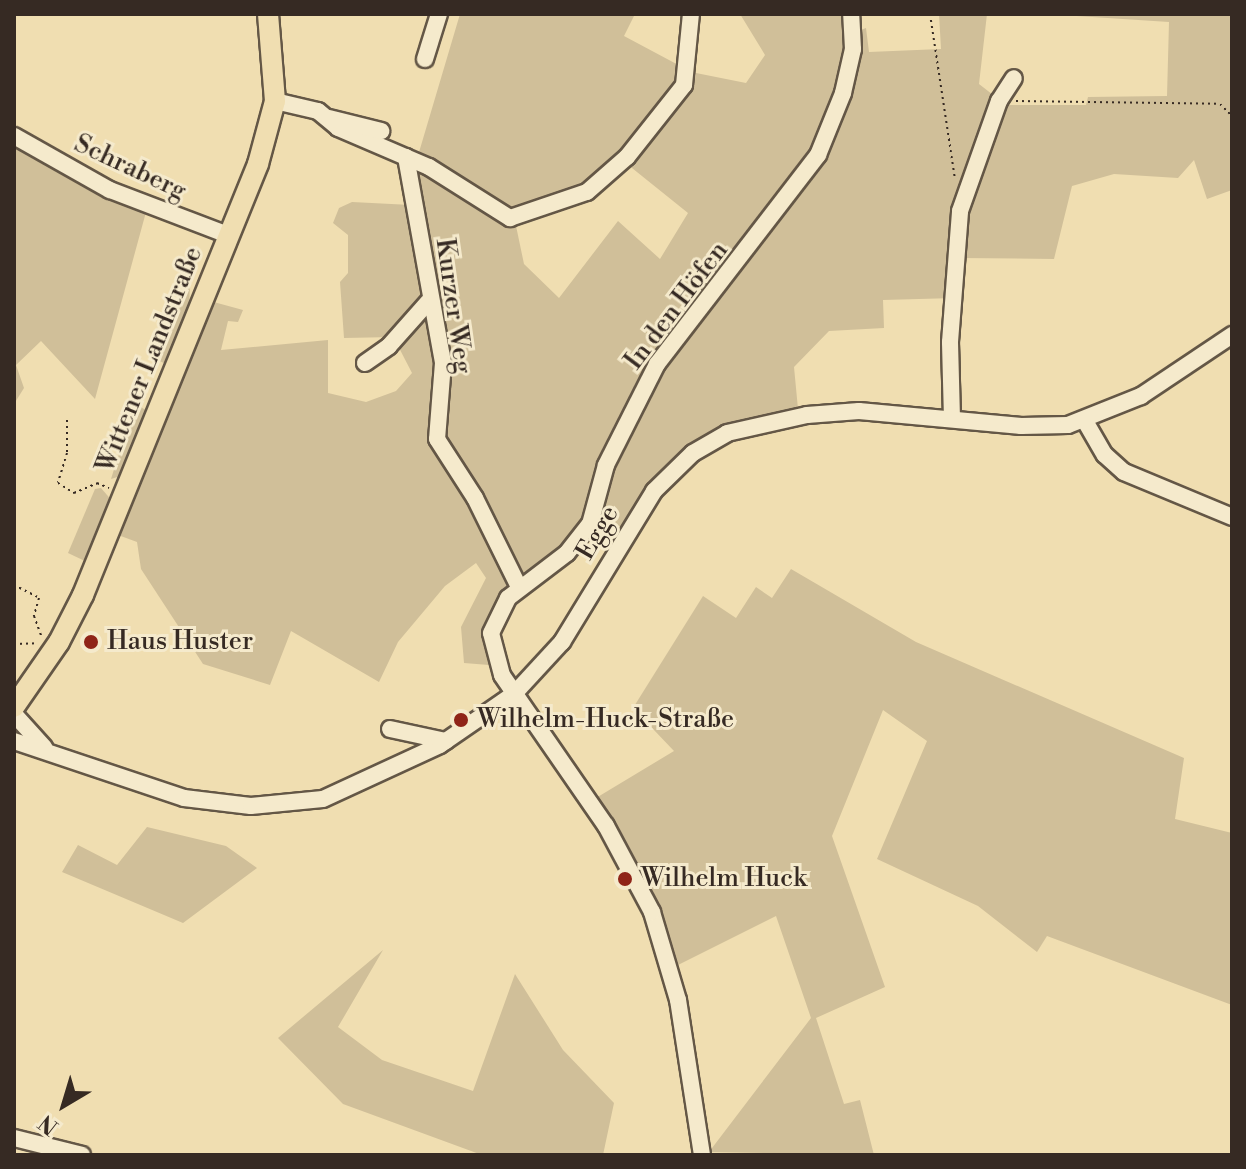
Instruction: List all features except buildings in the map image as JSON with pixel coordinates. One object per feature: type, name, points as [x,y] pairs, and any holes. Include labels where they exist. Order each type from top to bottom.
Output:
[{"type":"main road","name":"Wittener Landstraße","points":[[14,707],[72,619],[258,164],[275,101],[275,66],[268,14]]},
{"type":"street","points":[[425,59],[439,14]]},
{"type":"street","points":[[329,118],[338,128],[406,157],[510,218],[587,192],[627,157],[684,85],[691,14]]},
{"type":"street","name":"In den Höfen","points":[[514,694],[494,655],[491,633],[496,615],[519,587],[567,553],[590,524],[606,465],[657,364],[818,155],[843,93],[853,49],[851,14]]},
{"type":"street","points":[[952,419],[952,294],[961,208],[999,101],[1014,78]]},
{"type":"street","points":[[275,101],[381,131]]},
{"type":"street","name":"Schraberg","points":[[14,136],[110,190],[228,235]]},
{"type":"street","name":"Kurzer Weg","points":[[406,157],[428,302],[443,363],[437,439],[475,498],[519,587]]},
{"type":"street","points":[[365,363],[389,346],[428,302]]},
{"type":"street","name":"Egge","points":[[14,741],[44,747],[184,798],[260,806],[323,799],[446,741],[514,694],[562,642],[647,499],[673,470],[713,439],[750,425],[827,412],[1042,428],[1085,421],[1169,380],[1232,335]]},
{"type":"street","points":[[1085,421],[1105,455],[1124,472],[1232,517]]},
{"type":"street","points":[[514,694],[606,826],[652,912],[678,1000],[702,1155]]},
{"type":"street","name":"Egge","points":[[14,714],[44,747]]},
{"type":"street","points":[[390,729],[446,741]]},
{"type":"street","points":[[14,1138],[82,1155]]},
{"type":"path","points":[[930,14],[961,208]]},
{"type":"path","points":[[999,101],[1220,104],[1232,116]]},
{"type":"path","points":[[67,420],[67,453],[58,483],[74,493],[97,483],[125,495]]},
{"type":"path","points":[[14,585],[39,598],[34,616],[45,642],[14,644]]},
{"type":"shaded area","points":[[460,14],[635,14],[624,36],[684,68],[662,112],[584,188],[516,214],[417,159]]},
{"type":"shaded area","points":[[740,14],[845,14],[858,31],[866,28],[869,52],[941,49],[939,14],[987,14],[979,84],[1006,105],[1086,105],[1088,97],[1167,96],[1169,22],[1046,14],[1232,14],[1232,190],[1207,199],[1194,160],[1178,178],[1114,174],[1072,186],[1054,259],[959,258],[955,298],[883,300],[884,328],[829,331],[794,367],[798,409],[738,422],[694,445],[665,469],[621,526],[594,527],[512,585],[485,629],[489,665],[464,663],[461,627],[486,578],[476,563],[445,586],[398,642],[379,682],[291,631],[270,685],[203,664],[141,569],[137,542],[118,535],[210,301],[243,310],[238,322],[228,321],[221,350],[328,340],[328,393],[366,402],[396,391],[412,373],[396,342],[426,307],[446,362],[413,163],[515,221],[524,264],[559,298],[618,221],[660,259],[688,213],[627,164],[691,72],[746,83],[765,55]]},
{"type":"shaded area","points":[[14,145],[146,212],[95,399],[41,341],[16,365],[24,388],[14,404]]},
{"type":"shaded area","points":[[352,202],[411,205],[424,301],[394,337],[344,338],[340,282],[348,273],[348,235],[333,223],[339,208]]},
{"type":"shaded area","points":[[190,278],[189,317],[168,365],[149,356],[153,336]]},
{"type":"shaded area","points":[[135,403],[150,413],[127,474],[111,479]]},
{"type":"shaded area","points":[[101,488],[113,502],[87,562],[68,553],[95,489]]},
{"type":"shaded area","points":[[791,569],[916,642],[1184,758],[1175,819],[1232,833],[1232,1005],[1047,936],[1037,952],[978,906],[877,859],[927,741],[883,710],[832,836],[885,987],[816,1018],[844,1104],[860,1100],[874,1155],[709,1152],[811,1018],[776,916],[676,966],[658,908],[596,798],[674,751],[633,708],[703,596],[736,618],[756,587],[772,598]]},
{"type":"shaded area","points":[[147,827],[226,846],[257,868],[183,923],[62,872],[78,845],[117,865]]},
{"type":"shaded area","points":[[383,950],[338,1027],[382,1060],[473,1091],[515,974],[563,1050],[614,1103],[603,1155],[482,1155],[343,1104],[278,1038]]},
{"type":"place","name":"Haus Huster","points":[[91,642]]},
{"type":"place","name":"Wilhelm-Huck-Straße","points":[[461,720]]},
{"type":"place","name":"Wilhelm Huck","points":[[625,879]]}]
